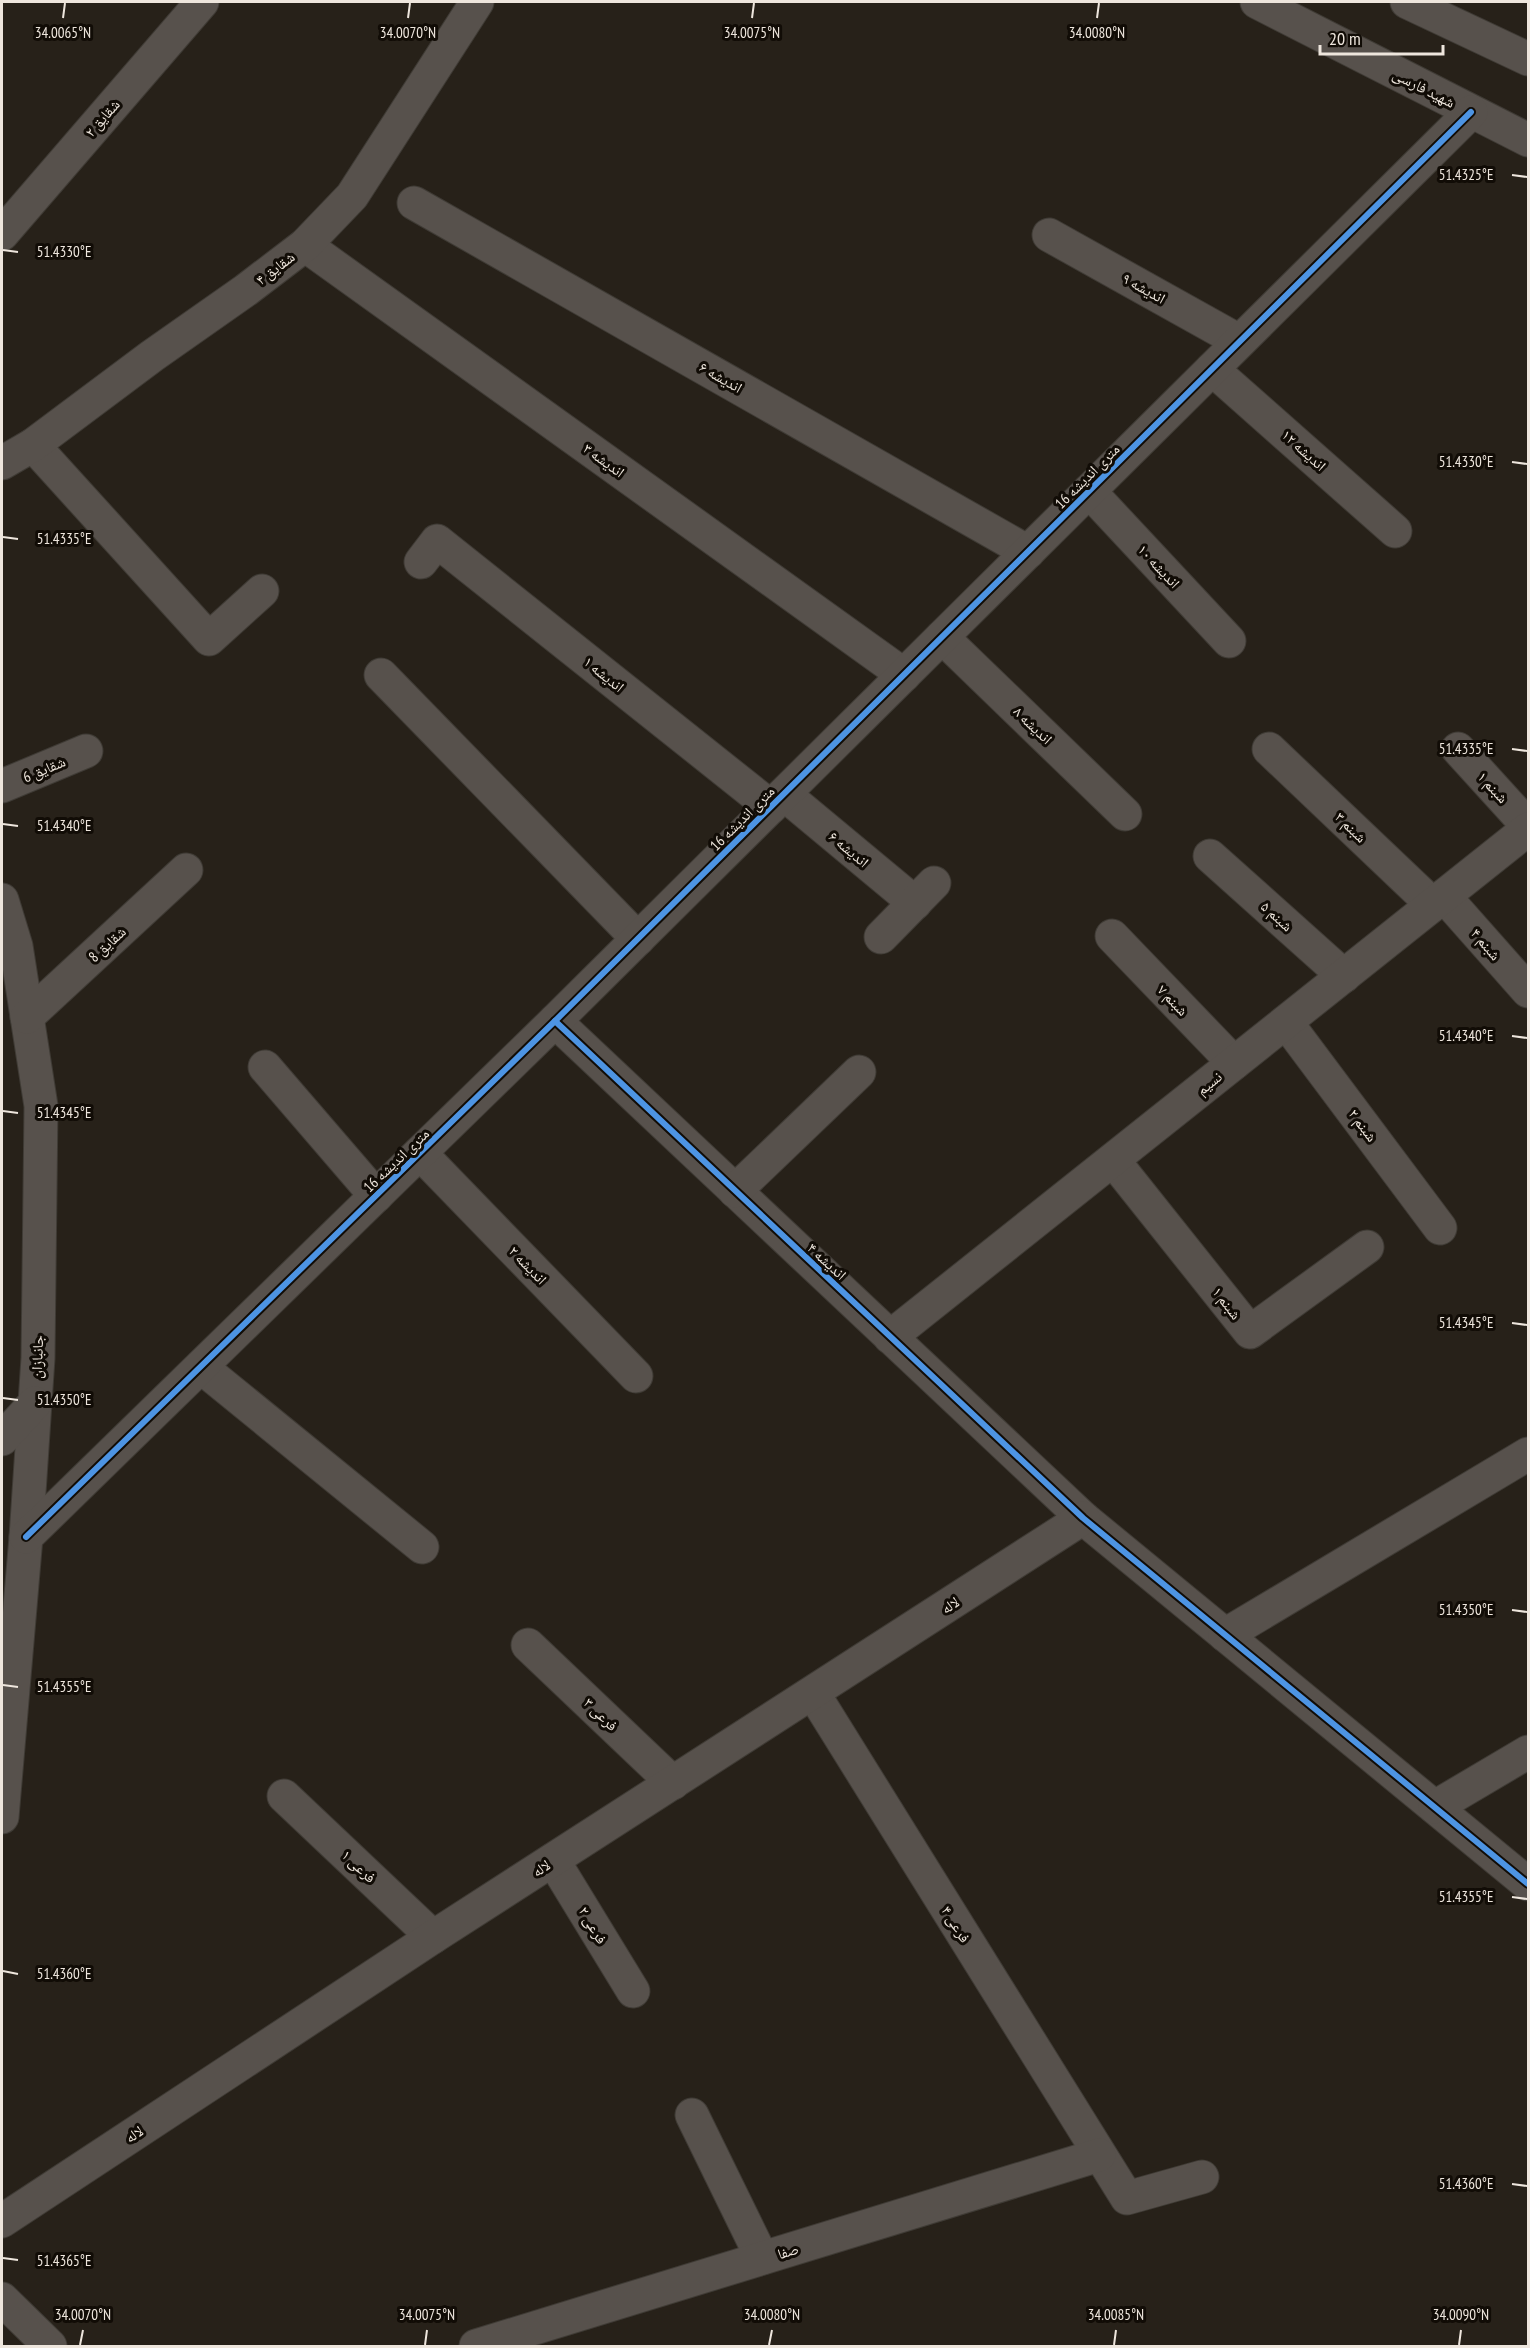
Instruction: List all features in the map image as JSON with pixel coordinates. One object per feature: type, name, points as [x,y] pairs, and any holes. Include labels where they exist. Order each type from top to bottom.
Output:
[{"type":"street","name":"شقایق ۲","points":[[2,234],[202,2]]},
{"type":"street","name":"شقایق ۴","points":[[2,462],[33,445],[305,245],[352,196],[477,2]]},
{"type":"street","name":"شهید فارسی","points":[[1257,2],[1528,140]]},
{"type":"street","points":[[1407,2],[1528,59]]},
{"type":"street","name":"16 متری اندیشه","points":[[26,1537],[555,1021],[1471,112]]},
{"type":"street","name":"اندیشه ۶","points":[[414,203],[1028,552]]},
{"type":"street","name":"اندیشه ۹","points":[[1049,235],[1239,341]]},
{"type":"street","name":"اندیشه ۳","points":[[305,245],[904,675]]},
{"type":"street","name":"اندیشه ۱۲","points":[[1212,369],[1395,531]]},
{"type":"street","points":[[33,445],[209,639],[262,591]]},
{"type":"street","name":"اندیشه ۱۰","points":[[1089,491],[1229,641]]},
{"type":"street","name":"اندیشه ۱","points":[[429,551],[777,801]]},
{"type":"street","name":"اندیشه ۸","points":[[942,637],[1125,814]]},
{"type":"street","points":[[381,675],[638,939]]},
{"type":"street","name":"شبنم ۳","points":[[1269,749],[1439,901]]},
{"type":"street","name":"شبنم ۱","points":[[1458,749],[1528,828]]},
{"type":"street","name":"شقایق 6","points":[[2,786],[86,751]]},
{"type":"street","name":"اندیشه ۶","points":[[777,801],[925,893],[881,937]]},
{"type":"street","name":"نسیم","points":[[891,1337],[1528,828]]},
{"type":"street","name":"شبنم ۵","points":[[1210,856],[1344,976]]},
{"type":"street","name":"شقایق 8","points":[[27,1017],[186,870]]},
{"type":"street","name":"جانبازان","points":[[2,900],[16,946],[41,1106],[38,1358],[26,1537],[2,1817]]},
{"type":"street","name":"شبنم ۴","points":[[1439,901],[1528,992]]},
{"type":"street","name":"شبنم ۷","points":[[1112,936],[1234,1063]]},
{"type":"street","name":"اندیشه ۴","points":[[555,1021],[1083,1518],[1528,1884]]},
{"type":"street","name":"شبنم ۲","points":[[1286,1022],[1440,1228]]},
{"type":"street","points":[[265,1067],[376,1196]]},
{"type":"street","points":[[735,1191],[860,1072]]},
{"type":"street","name":"اندیشه ۲","points":[[420,1153],[636,1376]]},
{"type":"street","name":"شبنم ۱","points":[[1113,1160],[1250,1332],[1368,1247]]},
{"type":"street","points":[[201,1367],[422,1547]]},
{"type":"street","points":[[2,1439],[35,1403]]},
{"type":"street","points":[[1225,1635],[1528,1454]]},
{"type":"street","name":"لاله","points":[[2,2221],[434,1937],[1083,1518]]},
{"type":"street","name":"فرعی ۳","points":[[528,1645],[673,1783]]},
{"type":"street","name":"فرعی ۴","points":[[813,1693],[1127,2198],[1202,2177]]},
{"type":"street","points":[[1435,1807],[1528,1752]]},
{"type":"street","name":"فرعی ۱","points":[[284,1796],[434,1937]]},
{"type":"street","name":"فرعی ۲","points":[[553,1860],[633,1991]]},
{"type":"street","points":[[692,2115],[762,2258]]},
{"type":"street","name":"صفا","points":[[476,2346],[1099,2155]]},
{"type":"street","points":[[2,2299],[50,2346]]},
{"type":"cycle path","points":[[26,1537],[555,1021],[1471,112]]},
{"type":"cycle path","points":[[555,1021],[1083,1518],[1528,1884]]}]
